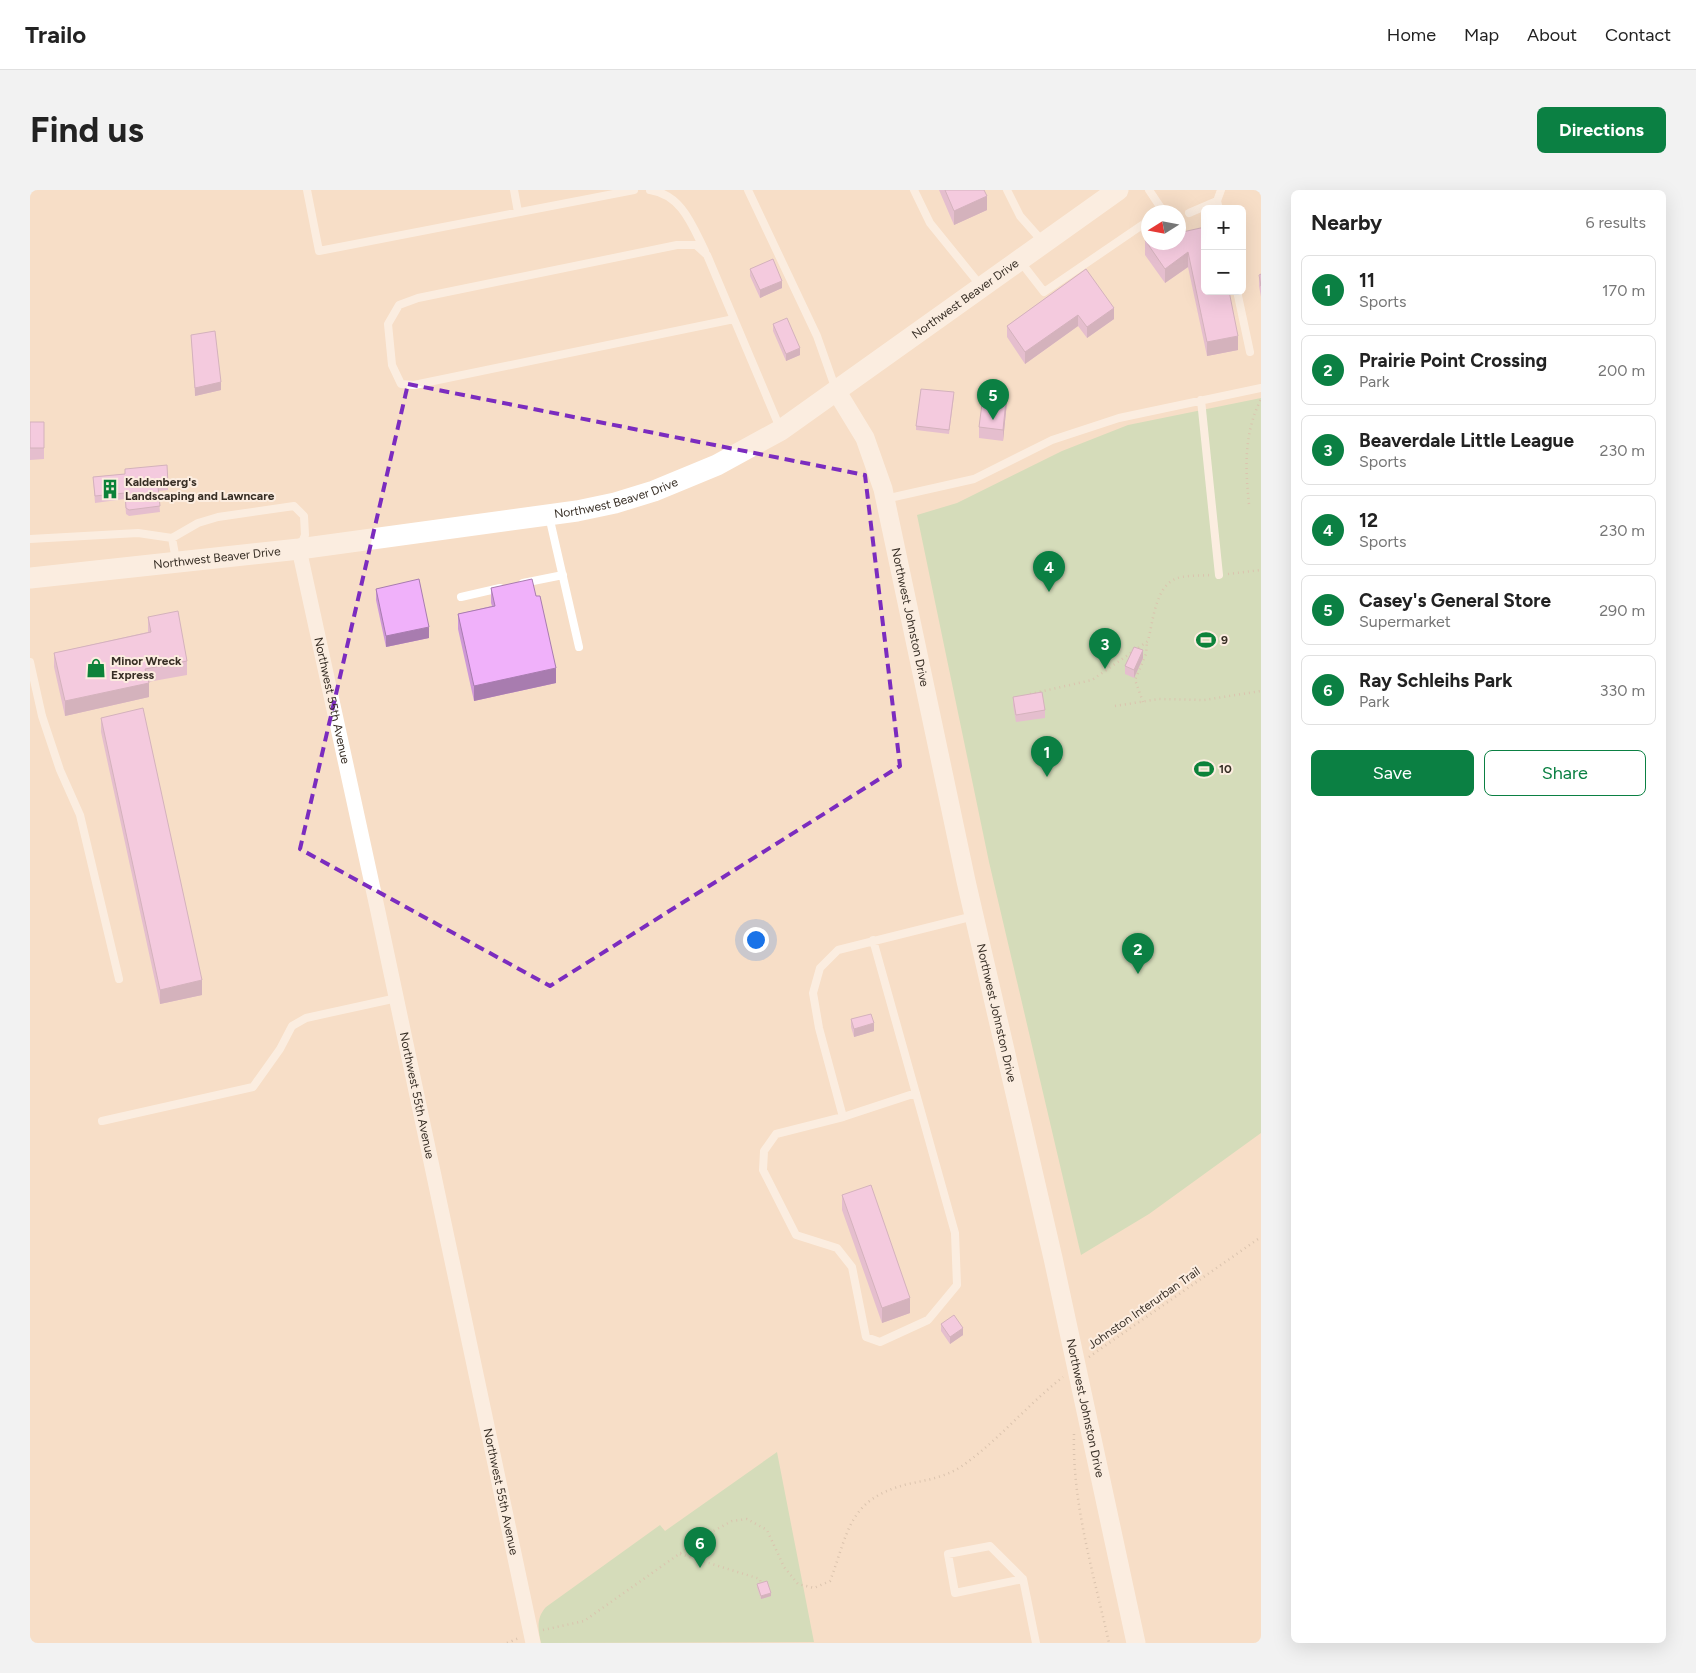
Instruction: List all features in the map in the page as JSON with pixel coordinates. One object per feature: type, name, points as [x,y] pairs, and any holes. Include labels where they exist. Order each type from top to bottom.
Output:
[{"type":"main road","name":"Northwest Beaver Drive","points":[[30,578],[299,549],[549,514],[615,503],[654,491],[717,465],[781,430],[837,392],[1118,190]]},
{"type":"street","name":"Northwest Johnston Drive","points":[[837,392],[866,438],[885,499],[1070,1371],[1133,1643]]},
{"type":"street","name":"Northwest 55th Avenue","points":[[299,549],[397,998],[532,1638]]},
{"type":"lane","points":[[307,190],[319,251],[634,190]]},
{"type":"lane","points":[[514,190],[518,212]]},
{"type":"lane","points":[[650,190],[658,191],[672,198],[686,211],[707,255],[781,430]]},
{"type":"lane","points":[[748,190],[817,336],[837,392]]},
{"type":"lane","points":[[914,190],[930,223],[982,288]]},
{"type":"lane","points":[[1007,190],[1020,216],[1044,244]]},
{"type":"lane","points":[[1149,190],[1159,205]]},
{"type":"lane","points":[[1218,205],[1221,190]]},
{"type":"lane","points":[[1190,213],[1201,210]]},
{"type":"lane","points":[[1020,261],[1044,292],[1141,226]]},
{"type":"lane","points":[[707,255],[696,245],[677,245],[418,298],[399,305],[388,324],[392,365],[401,384],[414,385],[734,319]]},
{"type":"lane","points":[[1238,295],[1250,352]]},
{"type":"lane","points":[[885,499],[974,479],[1052,440],[1146,411],[1261,388]]},
{"type":"lane","points":[[1201,400],[1219,574]]},
{"type":"lane","points":[[30,539],[138,533],[172,538],[198,523],[218,517],[294,506],[304,516],[306,535],[299,549]]},
{"type":"lane","points":[[549,514],[580,647]]},
{"type":"lane","points":[[172,538],[176,562]]},
{"type":"lane","points":[[517,585],[563,574]]},
{"type":"lane","points":[[462,597],[508,587]]},
{"type":"lane","points":[[30,662],[42,716],[60,770],[80,815],[119,979]]},
{"type":"lane","points":[[843,1117],[819,1028],[813,993],[820,968],[838,950],[974,916]]},
{"type":"lane","points":[[873,940],[916,1093],[955,1233],[957,1285],[928,1320],[880,1342],[866,1337],[852,1267],[837,1248],[796,1235],[763,1170],[764,1151],[776,1134],[843,1117],[916,1093]]},
{"type":"lane","points":[[102,1121],[253,1088],[280,1049],[292,1026],[306,1018],[397,998]]},
{"type":"lane","points":[[1022,1579],[956,1593],[948,1554],[990,1546],[1022,1579],[1036,1643]]},
{"type":"path","points":[[1249,504],[1246,444],[1261,398]]},
{"type":"path","points":[[1143,702],[1135,680],[1146,654],[1160,595],[1167,584],[1176,578],[1261,570]]},
{"type":"path","points":[[1026,695],[1092,680],[1148,641]]},
{"type":"path","points":[[1115,706],[1159,699],[1204,700],[1245,696],[1261,692]]},
{"type":"path","name":"Johnston Interurban Trail","points":[[506,1643],[532,1638],[584,1621],[720,1525],[732,1521],[747,1519],[767,1530],[784,1567],[794,1580],[806,1588],[820,1587],[830,1581],[845,1533],[862,1506],[876,1495],[889,1489],[947,1474],[961,1467],[984,1450],[1070,1371],[1261,1237]]},
{"type":"path","points":[[1066,1385],[1070,1371]]},
{"type":"path","points":[[1074,1432],[1073,1458],[1076,1490],[1109,1643]]},
{"type":"path","points":[[680,1554],[760,1579],[761,1584]]},
{"type":"highlighted area","points":[[408,384],[865,475],[900,766],[550,986],[300,849]]},
{"type":"green space","points":[[1261,398],[1261,1133],[1149,1214],[1081,1255],[989,862],[917,515],[957,503],[1062,451],[1128,425]]},
{"type":"green space","points":[[777,1452],[814,1642],[541,1643],[539,1624],[541,1615],[546,1607],[660,1525],[665,1531]]},
{"type":"building","points":[[945,190],[984,190],[987,196],[954,211]]},
{"type":"building","points":[[1201,228],[1201,295],[1230,295],[1238,336],[1207,342],[1188,252],[1165,269],[1152,250],[1186,250],[1186,231]]},
{"type":"building","points":[[773,259],[782,281],[760,290],[750,269]]},
{"type":"building","points":[[1086,269],[1114,308],[1087,327],[1078,315],[1025,352],[1007,326]]},
{"type":"building","points":[[787,318],[800,348],[786,354],[773,324]]},
{"type":"building","points":[[215,331],[221,382],[195,388],[191,335]]},
{"type":"building","points":[[984,388],[1007,391],[1003,430],[979,427]]},
{"type":"building","points":[[921,389],[954,392],[949,430],[916,426]]},
{"type":"building","points":[[30,422],[44,422],[44,448],[30,448]]},
{"type":"building","points":[[167,465],[168,484],[158,486],[160,506],[129,510],[126,508],[125,493],[95,496],[93,477],[125,474],[125,469]]},
{"type":"building","points":[[419,579],[429,627],[386,636],[376,589]]},
{"type":"building","points":[[532,579],[536,596],[540,596],[556,668],[474,686],[458,614],[495,606],[491,588]]},
{"type":"building","points":[[178,611],[187,661],[145,669],[149,683],[65,701],[54,653],[151,632],[148,617]]},
{"type":"building","points":[[1134,647],[1143,650],[1134,670],[1125,666]]},
{"type":"building","points":[[1042,692],[1045,710],[1016,715],[1013,697]]},
{"type":"building","points":[[143,708],[202,980],[160,990],[101,718]]},
{"type":"building","points":[[871,1014],[874,1023],[854,1029],[851,1019]]},
{"type":"building","points":[[871,1185],[910,1298],[882,1308],[842,1195]]},
{"type":"building","points":[[954,1315],[963,1328],[950,1337],[941,1324]]},
{"type":"building","points":[[767,1581],[771,1593],[761,1596],[757,1584]]},
{"type":"place","name":"Casey's General Store","points":[[993,420]]},
{"type":"place","name":"Kaldenberg's Landscaping and Lawncare","points":[[110,489]]},
{"type":"place","name":"12","points":[[1049,592]]},
{"type":"place","name":"9","points":[[1206,640]]},
{"type":"place","name":"Minor Wreck Express","points":[[96,668]]},
{"type":"place","name":"Beaverdale Little League","points":[[1105,669]]},
{"type":"place","name":"10","points":[[1204,769]]},
{"type":"place","name":"11","points":[[1047,777]]},
{"type":"place","name":"Prairie Point Crossing","points":[[1138,974]]},
{"type":"place","name":"Ray Schleihs Park","points":[[700,1568]]}]
